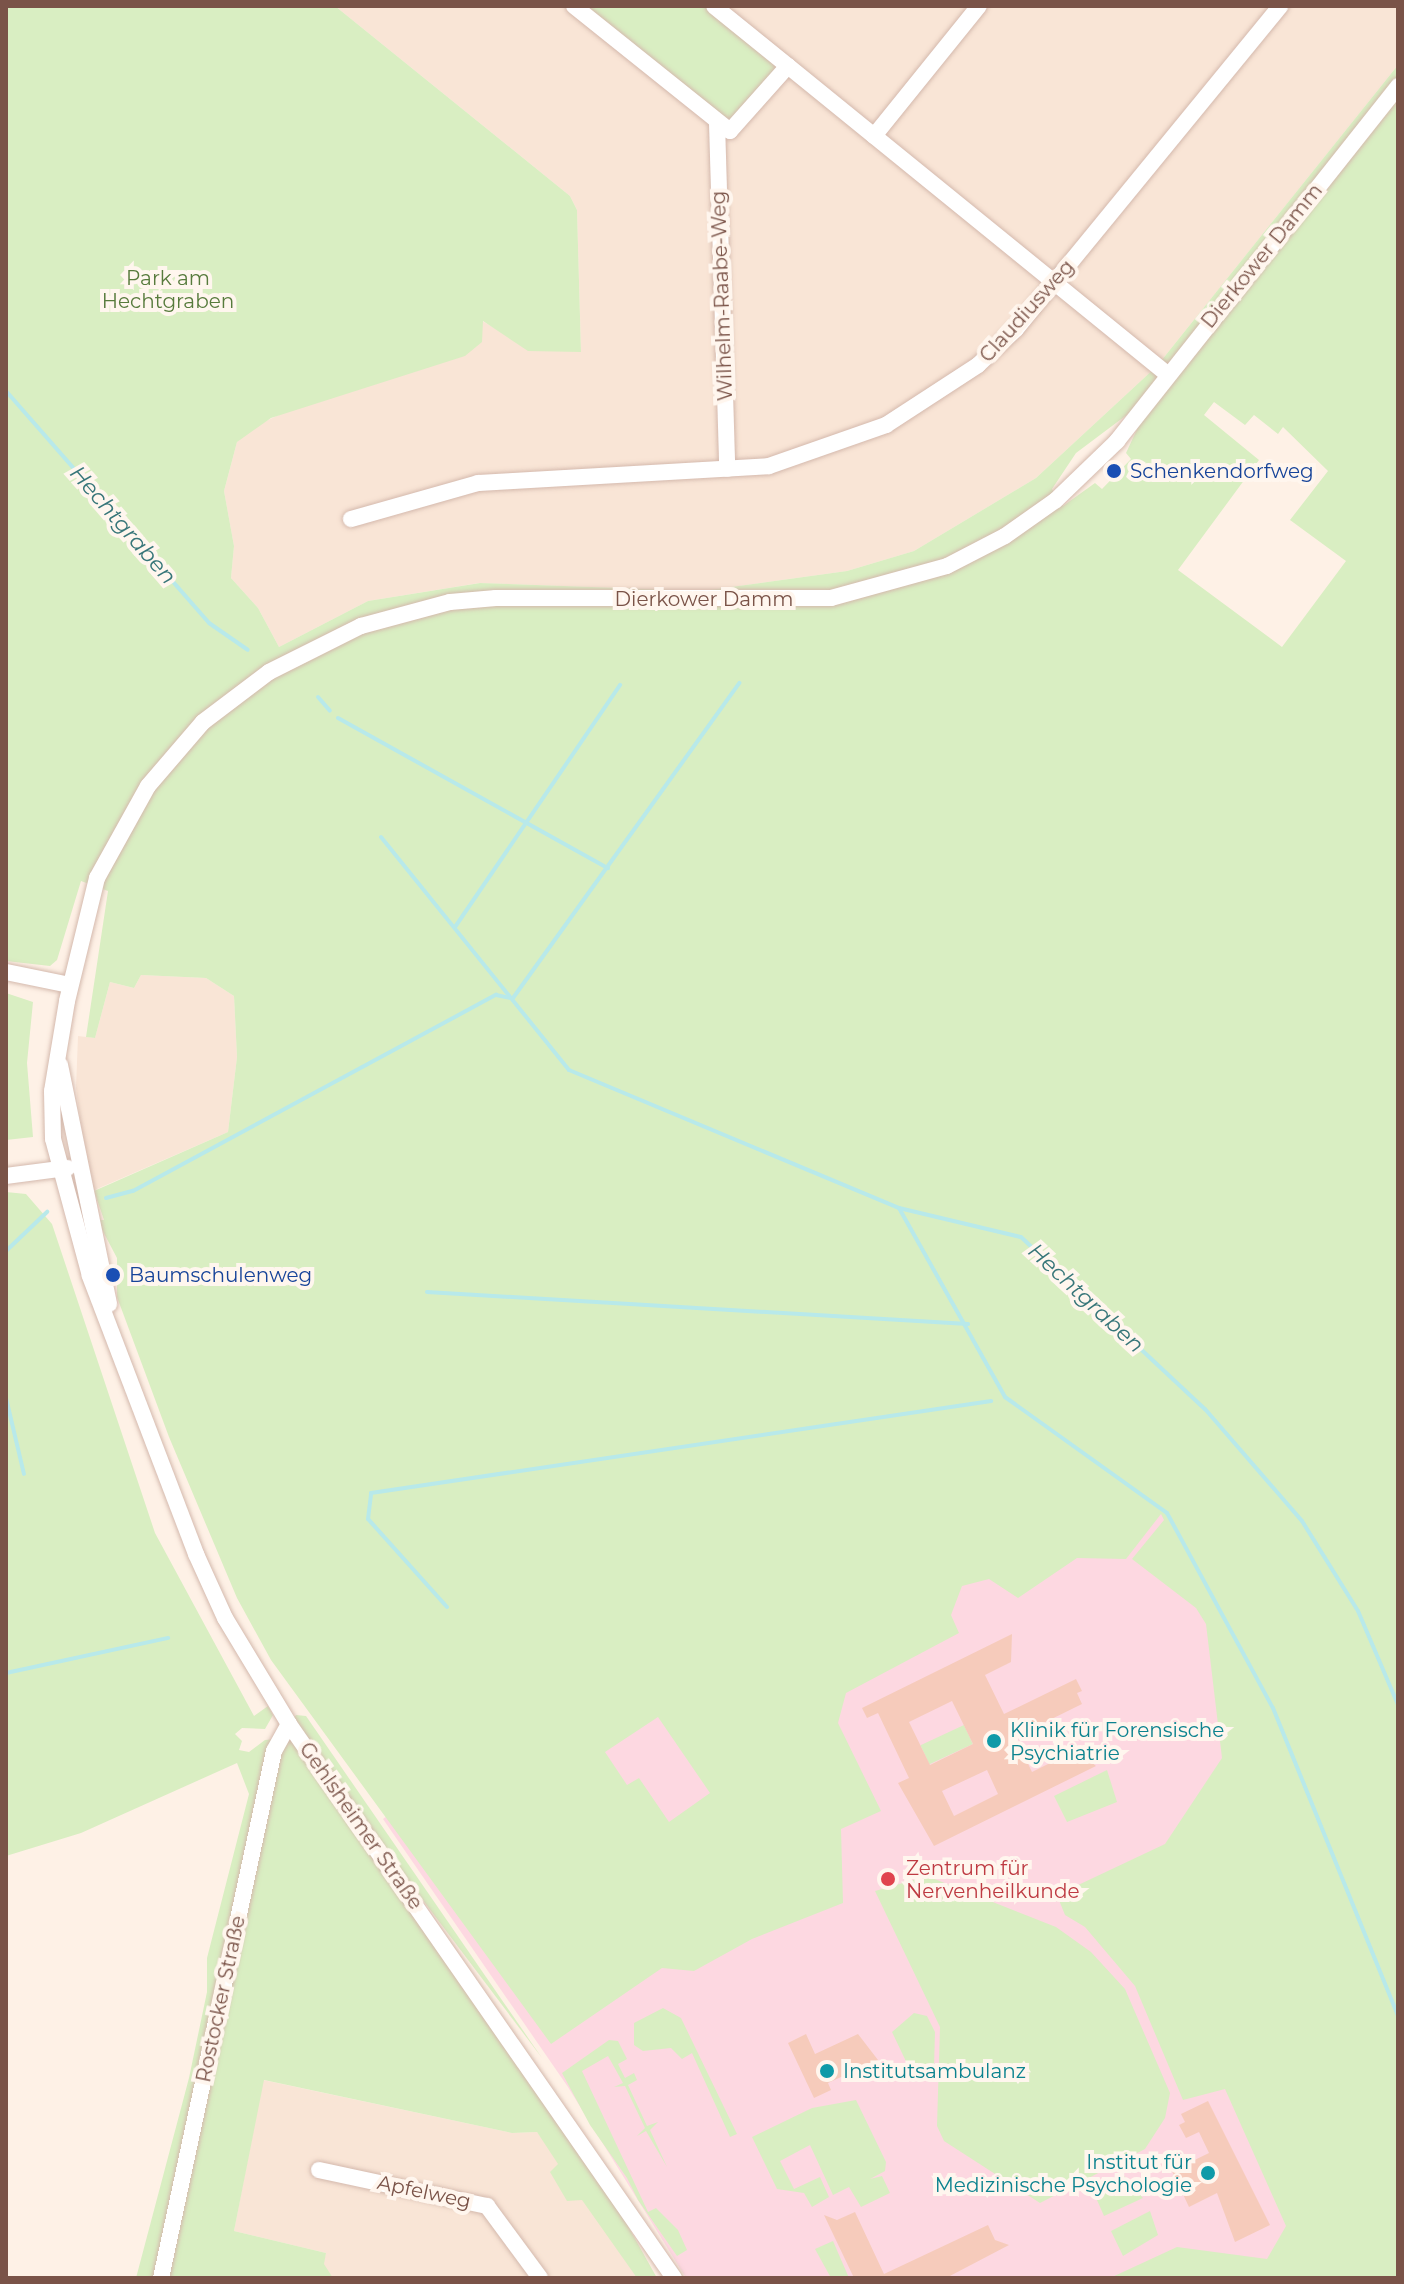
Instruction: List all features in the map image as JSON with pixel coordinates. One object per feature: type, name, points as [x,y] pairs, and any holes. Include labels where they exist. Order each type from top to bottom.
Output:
[{"type":"street","points":[[574,6],[717,123],[735,127],[788,66]]},
{"type":"street","points":[[714,6],[1168,375]]},
{"type":"street","points":[[874,136],[979,6]]},
{"type":"street","name":"Claudiusweg","points":[[351,519],[478,483],[727,469],[811,456],[919,407],[978,365],[1056,282],[1280,6]]},
{"type":"street","name":"Dierkower Damm","points":[[58,1169],[52,1091],[60,1065],[70,985],[97,878],[148,786],[203,722],[304,652],[381,619],[450,602],[795,600],[910,579],[979,550],[1056,500],[1117,441],[1398,86]]},
{"type":"street","name":"Wilhelm-Raabe-Weg","points":[[717,123],[727,469]]},
{"type":"street","points":[[6,972],[70,985]]},
{"type":"street","name":"Dierkower Damm","points":[[60,1065],[70,1092],[77,1167]]},
{"type":"street","points":[[6,1176],[77,1167]]},
{"type":"street","name":"Gehlsheimer Straße","points":[[77,1167],[101,1256],[113,1338]]},
{"type":"street","name":"Gehlsheimer Straße","points":[[58,1169],[113,1338],[210,1588],[285,1730],[674,2278]]},
{"type":"street","name":"Rostocker Straße","points":[[161,2278],[285,1730]]},
{"type":"street","name":"Apfelweg","points":[[319,2170],[487,2206],[540,2278]]},
{"type":"shaded area","points":[[335,6],[1398,6],[1398,65],[1157,366],[1036,478],[914,551],[847,571],[702,591],[479,583],[368,601],[279,647],[258,608],[231,578],[234,546],[224,491],[237,442],[251,428],[482,321],[505,334],[581,351],[577,210],[570,196]]},
{"type":"shaded area","points":[[141,975],[206,978],[234,996],[237,1057],[228,1132],[90,1192],[76,1088],[78,1036],[95,1038],[110,982],[134,988]]},
{"type":"shaded area","name":"Zentrum für Nervenheilkunde","points":[[1161,1513],[1309,1778],[1398,2278],[686,2278],[568,2087],[383,1819],[619,1642]]},
{"type":"shaded area","points":[[263,2080],[512,2133],[537,2132],[655,2278],[333,2278],[323,2264],[326,2253],[234,2231]]},
{"type":"green space","name":"Park am Hechtgraben","points":[[6,6],[335,6],[570,196],[577,210],[581,352],[528,351],[483,321],[482,342],[465,356],[271,418],[237,442],[224,491],[234,546],[231,578],[258,608],[279,647],[368,601],[480,583],[702,591],[847,571],[914,551],[1036,478],[1157,366],[1398,65],[1398,2278],[1110,2278],[1177,2247],[1267,2259],[1286,2226],[1225,2089],[1183,2100],[1135,1986],[1085,1927],[1065,1915],[1057,1895],[1165,1844],[1222,1758],[1206,1624],[1196,1608],[1132,1559],[1164,1520],[1161,1514],[1126,1559],[1077,1558],[1018,1598],[989,1579],[962,1586],[951,1615],[959,1633],[846,1693],[838,1723],[881,1811],[841,1829],[843,1903],[752,1939],[694,1971],[662,1968],[551,2044],[271,1660],[237,1598],[169,1437],[117,1297],[117,1258],[97,1220],[104,1220],[94,1191],[228,1132],[237,1057],[234,996],[206,978],[141,975],[134,988],[110,982],[95,1038],[86,1037],[108,891],[81,881],[57,960],[50,966],[6,961]],"holes":[[[1214,402],[1245,425],[1254,415],[1278,434],[1283,427],[1328,471],[1290,520],[1346,561],[1282,647],[1178,570],[1259,460],[1204,415]],[[1128,414],[1139,425],[1126,453],[1131,459],[1102,489],[1095,483],[1063,506],[1052,489],[1076,453]],[[658,1717],[710,1793],[669,1822],[639,1778],[627,1785],[605,1752]]]},
{"type":"green space","points":[[587,6],[704,6],[777,68],[730,124]]},
{"type":"green space","points":[[6,993],[33,1002],[27,1063],[33,1137],[6,1140]]},
{"type":"green space","points":[[6,1192],[26,1194],[52,1224],[155,1533],[254,1716],[268,1706],[273,1715],[265,1729],[242,1728],[235,1734],[242,1741],[239,1750],[249,1752],[265,1740],[289,1738],[295,1745],[619,2210],[657,2278],[637,2278],[582,2200],[567,2201],[550,2172],[558,2164],[537,2132],[512,2133],[264,2080],[234,2231],[326,2253],[324,2264],[333,2278],[136,2278],[189,2078],[207,1992],[207,1958],[249,1794],[237,1763],[81,1833],[6,1856]]},
{"type":"green space","points":[[296,1715],[306,1716],[542,2058],[382,1846],[293,1719]]},
{"type":"green space","points":[[964,1725],[973,1744],[929,1764],[920,1745]]},
{"type":"green space","points":[[1107,1770],[1117,1802],[1067,1822],[1054,1796]]},
{"type":"green space","points":[[927,1876],[1056,1927],[1091,1952],[1125,1989],[1170,2093],[1165,2118],[1145,2149],[1040,2203],[944,2141],[937,2126],[940,2027],[875,1891]]},
{"type":"green space","points":[[663,2008],[681,2018],[737,2134],[730,2137],[692,2053],[682,2059],[671,2048],[643,2051],[634,2045],[634,2023]]},
{"type":"green space","points":[[914,2013],[927,2016],[935,2032],[934,2067],[912,2074],[892,2032]]},
{"type":"green space","points":[[609,2040],[618,2041],[627,2059],[618,2064],[625,2078],[634,2073],[637,2080],[628,2085],[647,2126],[658,2122],[650,2130],[667,2167],[646,2131],[637,2136],[645,2128],[625,2086],[614,2087],[623,2083],[608,2056],[582,2071],[648,2212],[656,2208],[678,2230],[687,2250],[677,2256],[590,2125],[562,2073]]},
{"type":"green space","points":[[856,2100],[886,2162],[885,2171],[870,2179],[882,2176],[890,2193],[861,2207],[849,2187],[833,2195],[810,2145],[780,2161],[794,2189],[820,2177],[829,2197],[812,2207],[804,2193],[777,2189],[752,2137],[812,2108]]},
{"type":"green space","points":[[1124,2176],[1143,2198],[1104,2216],[1093,2191]]},
{"type":"green space","points":[[1150,2211],[1158,2235],[1123,2256],[1111,2231]]},
{"type":"green space","points":[[833,2241],[849,2278],[831,2278],[815,2249]]},
{"type":"building","name":"Klinik für Forensische Psychiatrie","points":[[1012,1634],[1011,1662],[985,1675],[1004,1714],[1076,1679],[1082,1691],[1077,1693],[1082,1704],[1015,1737],[1032,1772],[1076,1750],[1096,1766],[934,1846],[898,1783],[909,1778],[878,1713],[867,1718],[862,1708]],"holes":[[[952,1701],[973,1744],[930,1765],[909,1722]],[[987,1770],[998,1794],[954,1816],[942,1791]]]},
{"type":"building","name":"Institutsambulanz","points":[[806,2034],[815,2054],[858,2034],[878,2060],[828,2083],[831,2090],[814,2098],[788,2043]]},
{"type":"building","name":"Institut für Medizinische Psychologie","points":[[1208,2101],[1270,2225],[1235,2242],[1217,2193],[1189,2207],[1172,2171],[1209,2153],[1199,2132],[1186,2138],[1179,2125],[1185,2122],[1181,2114]]},
{"type":"building","points":[[855,2212],[884,2274],[988,2225],[995,2240],[1009,2245],[946,2278],[854,2278],[824,2215],[837,2220]]},
{"type":"waterway","name":"Hechtgraben","points":[[6,391],[209,623],[248,650]]},
{"type":"waterway","points":[[513,998],[739,683]]},
{"type":"waterway","points":[[455,927],[620,685]]},
{"type":"waterway","name":"Hechtgraben","points":[[318,697],[330,711]]},
{"type":"waterway","name":"Hechtgraben","points":[[338,718],[608,868]]},
{"type":"waterway","name":"Hechtgraben","points":[[381,837],[569,1070],[899,1208],[1021,1237],[1205,1409],[1302,1521],[1358,1611],[1398,1705]]},
{"type":"waterway","points":[[106,1198],[133,1191],[496,995],[510,998]]},
{"type":"waterway","points":[[899,1208],[1005,1397],[1167,1513],[1273,1708],[1398,2016]]},
{"type":"waterway","points":[[6,1251],[47,1212]]},
{"type":"waterway","points":[[427,1292],[968,1324]]},
{"type":"waterway","points":[[6,1398],[24,1474]]},
{"type":"waterway","points":[[447,1607],[368,1519],[371,1493],[991,1401]]},
{"type":"waterway","points":[[6,1673],[168,1638]]},
{"type":"place","name":"Schenkendorfweg","points":[[1114,471]]},
{"type":"place","name":"Baumschulenweg","points":[[113,1275]]},
{"type":"place","name":"Klinik für Forensische Psychiatrie","points":[[994,1741]]},
{"type":"place","name":"Zentrum für Nervenheilkunde","points":[[888,1879]]},
{"type":"place","name":"Institutsambulanz","points":[[827,2071]]},
{"type":"place","name":"Institut für Medizinische Psychologie","points":[[1208,2173]]}]
